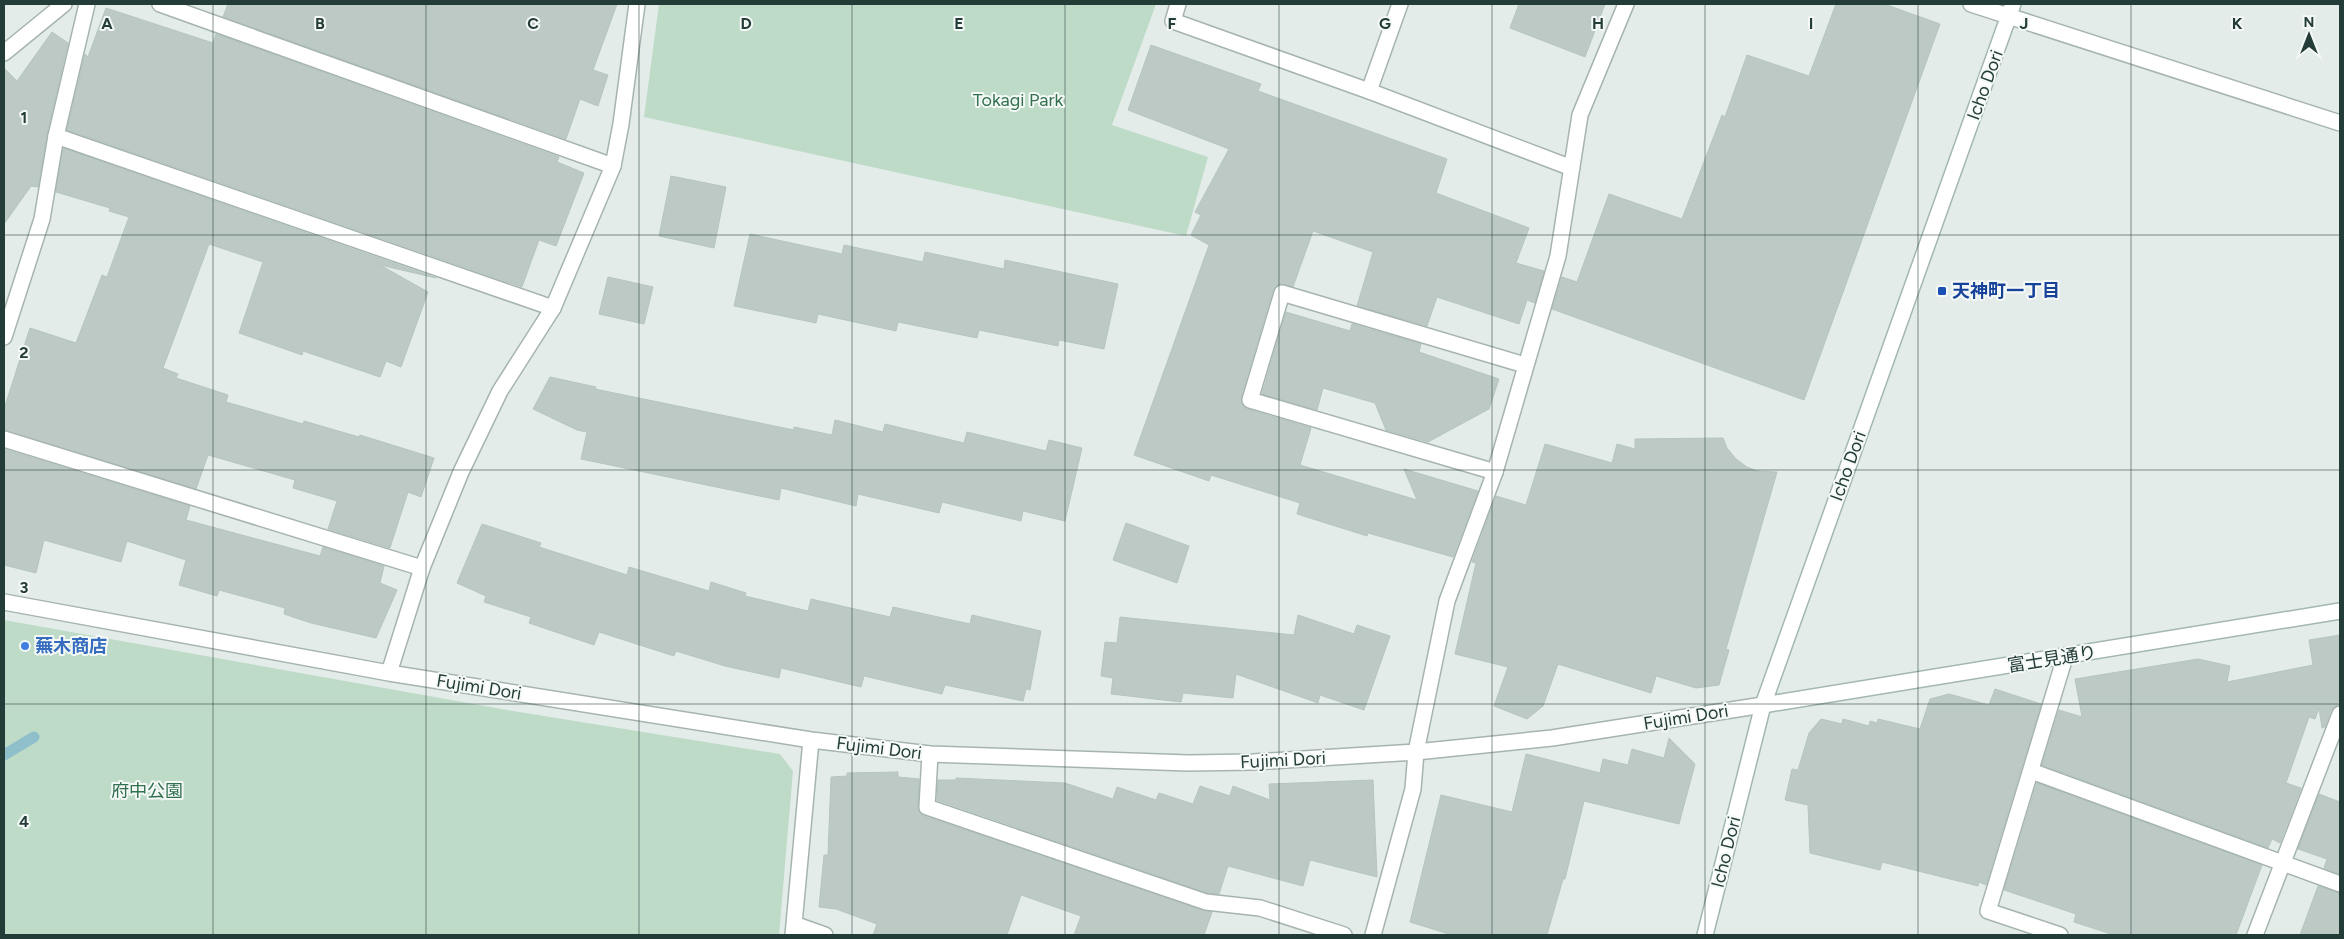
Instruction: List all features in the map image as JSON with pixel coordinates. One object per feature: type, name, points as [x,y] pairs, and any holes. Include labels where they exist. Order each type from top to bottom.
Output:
[{"type":"street","points":[[4,53],[64,4]]},
{"type":"street","points":[[4,337],[42,219],[56,136],[87,4]]},
{"type":"street","points":[[160,4],[613,166]]},
{"type":"street","points":[[389,673],[422,568],[461,472],[500,391],[553,308],[613,166],[621,124],[638,4]]},
{"type":"street","points":[[1178,4],[1173,21],[1369,91],[1572,168]]},
{"type":"street","points":[[1369,91],[1400,4]]},
{"type":"street","points":[[1373,935],[1413,789],[1416,752],[1447,601],[1495,472],[1558,256],[1580,115],[1626,4]]},
{"type":"street","points":[[1971,4],[2011,10],[2340,123]]},
{"type":"street","name":"Icho Dori","points":[[1705,935],[1763,705],[2011,10]]},
{"type":"street","points":[[56,136],[553,308]]},
{"type":"street","points":[[1495,472],[1250,400],[1282,292],[1525,365]]},
{"type":"street","points":[[4,439],[422,568]]},
{"type":"street","name":"Fujimi Dori","points":[[4,602],[389,673],[811,740],[930,754],[1188,763],[1253,762],[1416,752],[1552,738],[1763,705]]},
{"type":"street","name":"富士見通り","points":[[1763,705],[2066,657],[2340,610]]},
{"type":"street","points":[[2060,935],[1988,911],[2066,657]]},
{"type":"street","points":[[2255,935],[2340,714]]},
{"type":"street","points":[[811,740],[793,930],[825,935]]},
{"type":"street","points":[[930,754],[927,807],[1206,902],[1260,908],[1344,935]]},
{"type":"street","points":[[2031,771],[2282,865],[2340,884]]},
{"type":"green space","name":"Tokagi Park","points":[[659,4],[1156,4],[1112,125],[1208,157],[1186,236],[644,117]]},
{"type":"green space","name":"府中公園","points":[[4,620],[513,711],[780,754],[793,771],[779,935],[4,935]]},
{"type":"building","points":[[228,4],[617,4],[593,70],[608,75],[598,106],[580,99],[566,139],[223,17]]},
{"type":"building","points":[[1519,4],[1605,4],[1585,57],[1510,28]]},
{"type":"building","points":[[1836,4],[1884,4],[1940,24],[1804,400],[1552,309],[1562,277],[1577,282],[1609,194],[1682,219],[1722,115],[1725,117],[1747,55],[1809,76]]},
{"type":"building","points":[[106,8],[213,43],[216,34],[559,157],[557,162],[584,173],[556,246],[539,240],[522,287],[67,130],[85,54],[88,57]]},
{"type":"building","points":[[52,32],[68,43],[47,134],[38,187],[31,186],[4,224],[4,68],[17,81]]},
{"type":"building","points":[[1151,45],[1261,84],[1258,91],[1447,159],[1436,193],[1529,228],[1516,263],[1544,271],[1535,303],[1527,300],[1519,324],[1437,297],[1427,326],[1357,306],[1373,252],[1313,231],[1293,287],[1280,284],[1273,290],[1241,397],[1243,406],[1247,409],[1311,428],[1300,465],[1417,500],[1404,469],[1478,491],[1453,557],[1368,533],[1367,536],[1297,514],[1300,503],[1211,475],[1209,481],[1134,455],[1209,245],[1191,235],[1201,215],[1195,212],[1229,149],[1128,110]]},
{"type":"building","points":[[63,148],[436,278],[380,265],[428,292],[401,367],[386,361],[380,377],[303,351],[302,355],[239,333],[263,262],[209,244],[163,368],[178,374],[176,378],[228,395],[226,402],[303,424],[304,421],[359,437],[360,435],[434,458],[421,497],[408,492],[390,548],[328,529],[337,501],[293,488],[295,480],[208,455],[196,489],[4,430],[4,409],[30,328],[76,343],[102,275],[107,277],[129,217],[109,211],[110,208],[56,192]]},
{"type":"building","points":[[671,176],[726,187],[714,248],[659,236]]},
{"type":"building","points":[[750,234],[842,254],[844,245],[923,262],[925,252],[1004,269],[1005,260],[1118,284],[1104,349],[1059,340],[1058,346],[979,330],[977,338],[898,322],[896,331],[818,314],[816,323],[734,306]]},
{"type":"building","points":[[608,277],[653,287],[644,324],[599,314]]},
{"type":"building","points":[[1286,312],[1350,331],[1352,324],[1421,344],[1419,352],[1499,379],[1489,409],[1428,442],[1386,430],[1375,403],[1323,388],[1317,410],[1262,394]]},
{"type":"building","points":[[550,377],[596,387],[595,389],[794,430],[794,427],[832,435],[835,420],[883,432],[885,424],[964,443],[967,432],[1046,451],[1049,440],[1082,448],[1065,521],[1023,511],[1021,521],[942,502],[939,513],[858,494],[856,506],[781,488],[779,500],[581,459],[587,432],[577,430],[533,409]]},
{"type":"building","points":[[1723,438],[1727,448],[1736,459],[1747,467],[1757,471],[1777,472],[1726,649],[1729,650],[1719,685],[1696,688],[1656,676],[1651,693],[1558,664],[1543,706],[1527,719],[1494,706],[1508,667],[1455,654],[1476,563],[1472,562],[1496,496],[1526,505],[1545,444],[1612,463],[1617,444],[1635,449],[1635,439]]},
{"type":"building","points":[[4,449],[190,506],[186,520],[320,556],[323,547],[384,566],[380,583],[397,590],[376,638],[311,623],[284,614],[285,608],[219,590],[217,596],[179,585],[186,560],[127,541],[121,562],[44,540],[36,573],[4,565]]},
{"type":"building","points":[[1126,523],[1189,546],[1177,583],[1113,560]]},
{"type":"building","points":[[482,524],[541,543],[539,547],[627,575],[629,567],[709,591],[711,582],[746,593],[745,596],[808,611],[811,599],[890,617],[893,607],[970,624],[972,615],[1041,631],[1030,690],[1026,689],[1023,701],[945,685],[942,694],[864,676],[861,687],[781,668],[779,678],[725,666],[676,651],[674,656],[599,632],[594,645],[529,623],[531,617],[484,602],[486,596],[457,583]]},
{"type":"building","points":[[1298,615],[1354,634],[1357,625],[1390,636],[1364,710],[1320,695],[1318,703],[1236,674],[1233,698],[1183,693],[1181,702],[1111,694],[1113,678],[1101,676],[1105,642],[1117,643],[1120,617],[1294,635]]},
{"type":"building","points":[[2340,635],[2340,705],[2331,710],[2325,727],[2322,728],[2319,708],[2315,719],[2309,717],[2286,783],[2301,788],[2280,843],[2272,839],[2268,848],[2042,765],[2059,710],[2082,717],[2075,679],[2198,659],[2230,666],[2227,682],[2313,665],[2309,640]]},
{"type":"building","points":[[1995,689],[2041,704],[1986,885],[1979,882],[1978,886],[1882,862],[1880,870],[1810,853],[1808,805],[1785,800],[1792,769],[1798,770],[1809,733],[1821,719],[1842,724],[1843,719],[1869,726],[1870,721],[1877,723],[1878,719],[1920,729],[1930,699],[1949,694],[1989,705]]},
{"type":"building","points":[[1669,738],[1695,764],[1679,824],[1584,801],[1565,879],[1563,879],[1547,935],[1452,935],[1410,922],[1441,795],[1512,812],[1526,754],[1600,773],[1603,759],[1628,765],[1632,749],[1664,758]]},
{"type":"building","points":[[898,772],[898,777],[919,779],[918,807],[924,816],[1212,912],[1204,935],[1074,935],[1081,916],[1021,895],[1007,935],[873,935],[877,924],[836,909],[819,907],[824,855],[828,855],[831,777],[847,776],[847,773]]},
{"type":"building","points":[[956,778],[1065,783],[1113,799],[1117,787],[1156,800],[1159,793],[1193,804],[1200,786],[1230,796],[1233,786],[1270,800],[1269,784],[1373,780],[1377,877],[1310,860],[1303,886],[1228,866],[1219,894],[1208,893],[937,800],[938,780],[956,780]]},
{"type":"building","points":[[2037,783],[2262,865],[2236,935],[2114,935],[2074,922],[2076,914],[2004,890]]},
{"type":"building","points":[[2319,794],[2340,802],[2340,874],[2324,868],[2327,859],[2298,849]]},
{"type":"building","points":[[2318,886],[2340,893],[2340,935],[2300,935]]},
{"type":"waterway","points":[[4,755],[34,737]]},
{"type":"place","name":"天神町一丁目","points":[[1942,291]]},
{"type":"place","name":"蕪木商店","points":[[25,646]]}]
